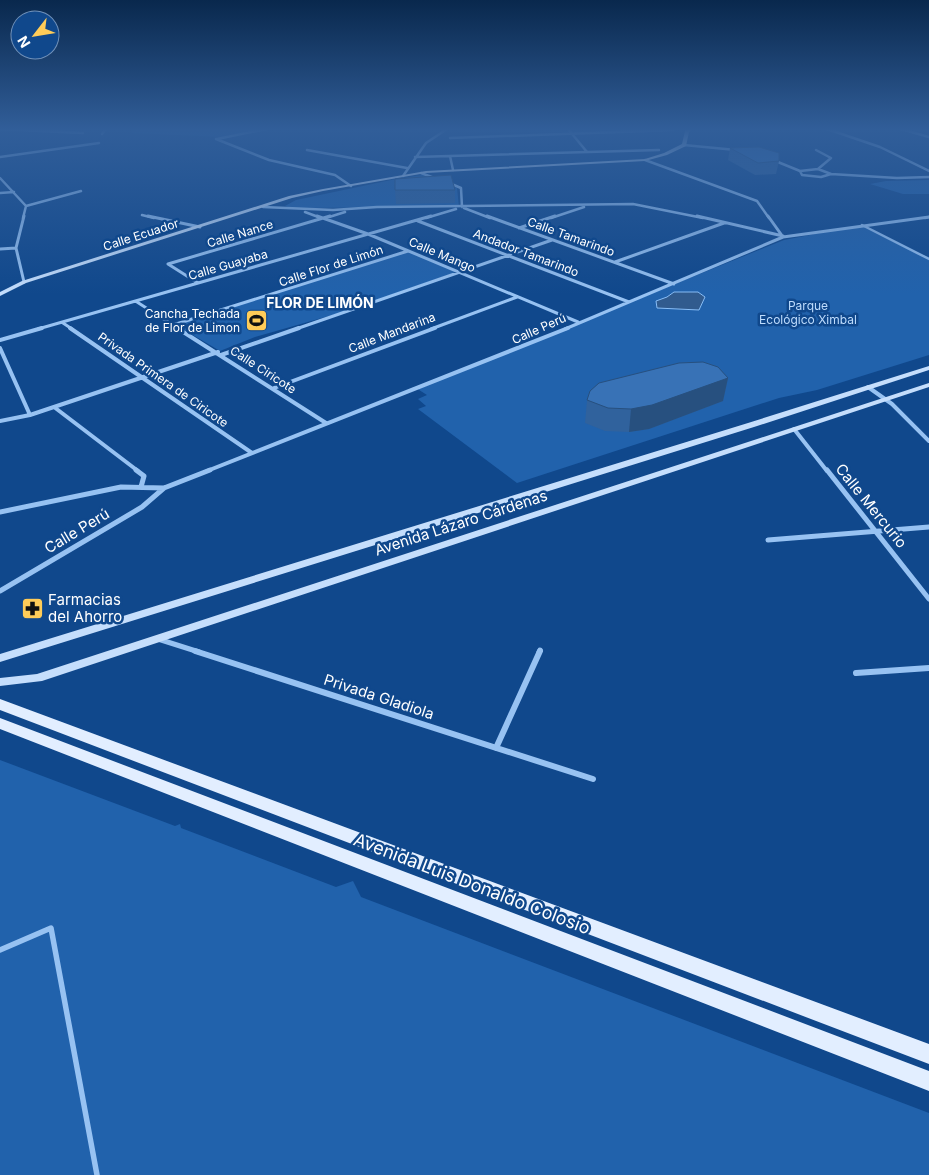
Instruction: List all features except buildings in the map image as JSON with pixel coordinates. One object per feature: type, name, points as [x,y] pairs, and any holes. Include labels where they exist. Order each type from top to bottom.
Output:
[{"type":"main road","name":"Calle Ecuador","points":[[0,294],[24,282],[291,197],[362,184]]},
{"type":"main road","name":"Avenida Lázaro Cárdenas","points":[[0,658],[929,368]]},
{"type":"main road","name":"Avenida Lázaro Cárdenas","points":[[0,682],[38,678],[929,385]]},
{"type":"main road","points":[[751,425],[771,437]]},
{"type":"main road","points":[[0,704],[929,1054]]},
{"type":"main road","name":"Avenida Luis Donaldo Colosio","points":[[0,723],[929,1081]]},
{"type":"street","points":[[6,184],[26,206]]},
{"type":"street","points":[[451,184],[462,188],[462,207]]},
{"type":"street","points":[[712,184],[757,200],[783,237]]},
{"type":"street","points":[[26,206],[81,191]]},
{"type":"street","points":[[0,193],[14,192]]},
{"type":"street","points":[[263,207],[297,210],[351,210],[377,207],[633,204],[724,222],[783,237]]},
{"type":"street","points":[[518,228],[590,205]]},
{"type":"street","points":[[24,282],[16,248],[26,206]]},
{"type":"street","name":"Calle Guayaba","points":[[0,340],[462,207]]},
{"type":"street","name":"Calle Tamarindo","points":[[462,207],[674,284]]},
{"type":"street","name":"Calle Mango","points":[[297,210],[368,234],[578,322]]},
{"type":"street","name":"Calle Nance","points":[[198,283],[168,264],[351,210]]},
{"type":"street","points":[[142,215],[200,227]]},
{"type":"street","name":"Calle Perú","points":[[0,592],[142,507],[164,488],[509,353],[578,322],[630,303],[783,237],[929,217]]},
{"type":"street","name":"Andador Tamarindo","points":[[417,220],[630,303]]},
{"type":"street","points":[[614,262],[724,222]]},
{"type":"street","points":[[0,421],[30,415],[220,354],[552,240]]},
{"type":"street","points":[[0,249],[16,248]]},
{"type":"street","name":"Calle Flor de Limón","points":[[173,325],[408,251]]},
{"type":"street","name":"Calle Mandarina","points":[[274,388],[517,296]]},
{"type":"street","name":"Calle Ciricote","points":[[137,302],[326,423]]},
{"type":"street","name":"Privada Primera de Ciricote","points":[[64,323],[252,453]]},
{"type":"street","points":[[0,348],[30,415]]},
{"type":"street","points":[[868,388],[892,404],[929,441]]},
{"type":"street","points":[[54,407],[100,440],[144,476],[141,487]]},
{"type":"street","name":"Calle Mercurio","points":[[794,429],[929,599]]},
{"type":"street","name":"Calle Perú","points":[[0,512],[121,487],[164,488]]},
{"type":"street","points":[[768,540],[929,527]]},
{"type":"street","name":"Privada Gladiola","points":[[157,639],[592,779]]},
{"type":"street","points":[[496,748],[540,650]]},
{"type":"street","points":[[856,673],[929,668]]},
{"type":"lane","points":[[862,225],[929,259]]},
{"type":"lane","points":[[0,950],[52,928],[98,1175]]},
{"type":"green space","points":[[373,184],[446,184],[457,188],[459,207],[292,208],[285,206],[296,200]]},
{"type":"green space","points":[[870,184],[929,184],[929,194],[903,194]]},
{"type":"green space","name":"Parque Ecológico Ximbal","points":[[862,225],[929,260],[929,355],[817,390],[779,398],[517,483],[418,409],[426,406],[418,399],[427,395],[416,388],[784,240]]},
{"type":"green space","points":[[407,251],[456,272],[343,312],[255,337],[220,351],[176,325]]},
{"type":"green space","points":[[0,760],[175,826],[180,824],[181,828],[336,887],[353,881],[361,897],[929,1113],[929,1175],[0,1175]]},
{"type":"shaded area","points":[[674,292],[698,292],[705,297],[699,310],[657,308],[656,301]]},
{"type":"place","name":"Cancha Techada de Flor de Limon","points":[[256,321]]},
{"type":"place","name":"Farmacias del Ahorro","points":[[32,609]]},
{"type":"district","name":"FLOR DE LIMÓN","points":[[320,303]]}]
